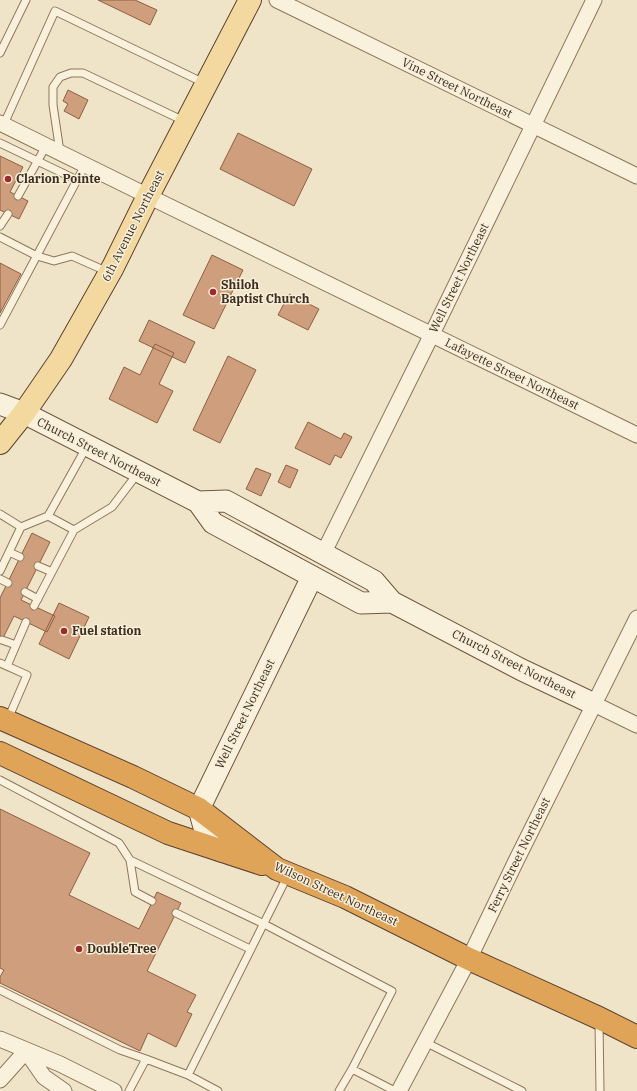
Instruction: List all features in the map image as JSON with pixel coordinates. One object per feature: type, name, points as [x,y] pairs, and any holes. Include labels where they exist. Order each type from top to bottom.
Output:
[{"type":"highway","name":"Wilson Street Northeast","points":[[3,719],[133,777],[199,809],[283,871],[345,897],[469,959],[599,1018],[637,1037]]},
{"type":"highway","points":[[0,753],[168,833],[283,871]]},
{"type":"main road","name":"6th Avenue Northeast","points":[[0,443],[24,413],[61,359],[109,273],[250,0]]},
{"type":"street","name":"Vine Street Northeast","points":[[277,0],[637,176]]},
{"type":"street","name":"Well Street Northeast","points":[[323,554],[534,126],[594,0]]},
{"type":"street","name":"Lafayette Street Northeast","points":[[2,124],[637,435]]},
{"type":"street","name":"Church Street Northeast","points":[[0,404],[24,413],[198,502],[226,502],[374,581],[392,602],[522,670],[637,725]]},
{"type":"street","name":"Church Street Northeast","points":[[198,502],[213,523],[361,603],[392,602]]},
{"type":"street","name":"Well Street Northeast","points":[[199,809],[312,577]]},
{"type":"street","name":"Ferry Street Northeast","points":[[399,1091],[469,959],[637,618]]},
{"type":"street","points":[[199,809],[205,831],[221,851]]},
{"type":"street","points":[[0,1040],[60,1064],[114,1091]]},
{"type":"street","points":[[0,1080],[26,1051]]},
{"type":"street","points":[[26,1051],[44,1077],[64,1091]]},
{"type":"lane","points":[[0,53],[26,0]]},
{"type":"lane","points":[[2,124],[55,11],[206,84]]},
{"type":"lane","points":[[60,153],[53,105],[53,87],[60,77],[71,72],[83,73],[186,122]]},
{"type":"lane","points":[[0,143],[77,180]]},
{"type":"lane","points":[[18,196],[46,146]]},
{"type":"lane","points":[[0,325],[85,165]]},
{"type":"lane","points":[[0,226],[8,214]]},
{"type":"lane","points":[[0,237],[37,256],[54,261],[72,256],[109,273]]},
{"type":"lane","points":[[0,571],[22,527],[48,516],[87,446]]},
{"type":"lane","points":[[34,606],[74,530],[112,507],[139,473]]},
{"type":"lane","points":[[0,514],[22,527]]},
{"type":"lane","points":[[48,516],[74,530]]},
{"type":"lane","points":[[9,552],[20,557]]},
{"type":"lane","points":[[38,566],[52,572]]},
{"type":"lane","points":[[0,579],[8,583]]},
{"type":"lane","points":[[25,592],[38,599]]},
{"type":"lane","points":[[3,719],[27,675],[3,664],[16,645],[26,622]]},
{"type":"lane","points":[[2,640],[16,645]]},
{"type":"lane","points":[[0,780],[119,843],[130,860],[135,892],[152,902]]},
{"type":"lane","points":[[130,860],[264,924],[392,991],[339,1091]]},
{"type":"lane","points":[[188,1076],[250,949],[264,924],[283,871]]},
{"type":"lane","points":[[176,913],[250,949]]},
{"type":"lane","points":[[0,990],[120,1050],[188,1076],[218,1091]]},
{"type":"lane","points":[[599,1018],[600,1091]]},
{"type":"lane","points":[[425,1042],[522,1091]]},
{"type":"lane","points":[[129,1091],[146,1059]]},
{"type":"lane","points":[[352,1069],[396,1091]]},
{"type":"building","points":[[98,0],[135,0],[157,10],[150,25]]},
{"type":"building","points":[[68,90],[88,100],[79,119],[64,111],[68,104],[63,101]]},
{"type":"building","points":[[238,133],[312,169],[294,206],[220,169]]},
{"type":"building","name":"Clarion Pointe","points":[[0,156],[23,167],[10,192],[28,201],[19,219],[0,210]]},
{"type":"building","name":"Shiloh Baptist Church","points":[[212,255],[243,270],[214,329],[183,315]]},
{"type":"building","points":[[0,263],[21,274],[0,313]]},
{"type":"building","points":[[289,294],[319,309],[308,330],[278,315]]},
{"type":"building","points":[[149,320],[195,342],[185,363],[139,341]]},
{"type":"building","points":[[155,344],[174,353],[159,384],[173,391],[157,423],[109,399],[124,367],[140,375]]},
{"type":"building","points":[[228,356],[256,370],[220,443],[193,430]]},
{"type":"building","points":[[308,422],[341,439],[344,433],[352,437],[341,458],[335,455],[330,465],[295,448]]},
{"type":"building","points":[[286,465],[298,470],[290,488],[278,482]]},
{"type":"building","points":[[256,468],[271,474],[261,496],[246,489]]},
{"type":"building","points":[[32,533],[50,542],[21,600],[55,616],[47,632],[14,616],[0,644],[0,598]]},
{"type":"building","name":"Fuel station","points":[[59,603],[89,617],[69,659],[39,644]]},
{"type":"building","name":"DoubleTree","points":[[0,809],[90,853],[69,895],[139,929],[157,892],[181,903],[147,971],[196,995],[187,1012],[192,1014],[176,1047],[148,1033],[140,1051],[0,983],[0,977],[4,970],[0,968]]},
{"type":"place","name":"Clarion Pointe","points":[[8,179]]},
{"type":"place","name":"Shiloh Baptist Church","points":[[213,292]]},
{"type":"place","name":"Fuel station","points":[[64,631]]},
{"type":"place","name":"DoubleTree","points":[[79,949]]}]
